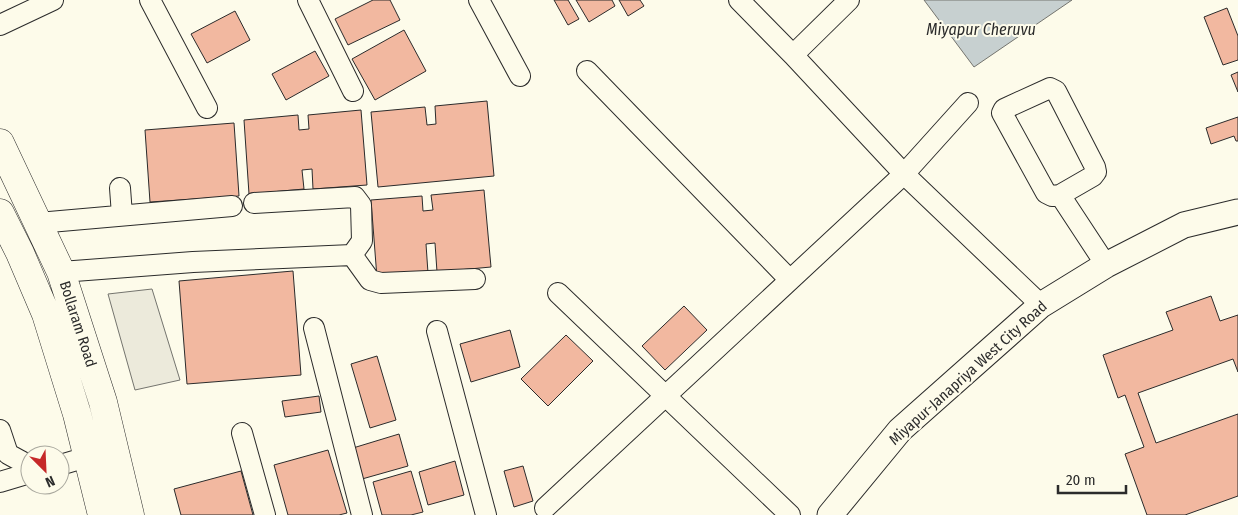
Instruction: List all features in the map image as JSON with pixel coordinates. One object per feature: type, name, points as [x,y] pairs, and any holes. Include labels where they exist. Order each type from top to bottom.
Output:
[{"type":"main road","name":"Bollaram Road","points":[[0,143],[61,272],[103,402],[130,515]]},
{"type":"main road","name":"Bollaram Road","points":[[0,213],[20,253],[46,314],[77,414],[102,515]]},
{"type":"street","points":[[0,25],[53,0]]},
{"type":"street","points":[[150,0],[207,108]]},
{"type":"street","points":[[479,0],[520,76]]},
{"type":"street","points":[[739,0],[904,174],[1041,305]]},
{"type":"street","points":[[793,55],[849,0]]},
{"type":"street","points":[[313,2],[354,91]]},
{"type":"street","points":[[587,71],[789,279]]},
{"type":"street","points":[[1050,88],[1056,91],[1096,172],[1094,176],[1060,195],[1052,196],[1046,194],[1002,114],[1004,109],[1044,89],[1050,88]]},
{"type":"street","points":[[545,508],[904,174],[968,103]]},
{"type":"street","points":[[120,188],[122,215]]},
{"type":"street","points":[[1060,195],[1106,265]]},
{"type":"street","points":[[254,203],[355,197],[361,205],[362,241],[352,255]]},
{"type":"street","points":[[38,223],[232,206]]},
{"type":"street","name":"Miyapur-Janapriya West City Road","points":[[830,515],[900,430],[1041,305],[1106,265],[1184,225],[1238,212]]},
{"type":"street","points":[[61,272],[193,262],[352,255]]},
{"type":"street","points":[[352,255],[370,280],[381,283],[475,279]]},
{"type":"street","points":[[558,292],[790,515]]},
{"type":"street","points":[[314,328],[362,515]]},
{"type":"street","points":[[437,331],[486,515]]},
{"type":"street","points":[[0,430],[8,454],[20,461]]},
{"type":"street","points":[[242,433],[265,515]]},
{"type":"street","points":[[70,462],[87,457]]},
{"type":"street","points":[[0,482],[20,476]]},
{"type":"shaded area","points":[[152,289],[180,380],[135,390],[108,294]]},
{"type":"water","name":"Miyapur Cheruvu","points":[[924,0],[1072,0],[974,67]]},
{"type":"building","points":[[373,0],[390,0],[400,20],[348,45],[335,19]]},
{"type":"building","points":[[554,0],[568,0],[579,19],[568,25]]},
{"type":"building","points":[[576,0],[612,0],[615,6],[589,22]]},
{"type":"building","points":[[619,0],[640,0],[644,6],[628,16]]},
{"type":"building","points":[[1227,8],[1238,36],[1238,60],[1223,65],[1204,17]]},
{"type":"building","points":[[235,11],[250,40],[207,63],[191,34]]},
{"type":"building","points":[[404,30],[426,71],[375,100],[352,59]]},
{"type":"building","points":[[315,51],[329,76],[286,100],[272,74]]},
{"type":"building","points":[[1238,72],[1238,92],[1231,75]]},
{"type":"building","points":[[487,101],[494,176],[378,187],[371,112],[425,107],[427,125],[436,124],[435,106]]},
{"type":"building","points":[[361,110],[367,185],[313,189],[312,169],[302,170],[304,189],[249,194],[244,120],[298,115],[299,130],[309,129],[308,115]]},
{"type":"building","points":[[1238,117],[1238,141],[1236,141],[1234,136],[1211,144],[1206,128]]},
{"type":"building","points":[[234,123],[239,196],[150,202],[145,130]]},
{"type":"building","points":[[484,190],[491,267],[437,272],[435,243],[426,244],[428,273],[377,278],[371,200],[422,196],[423,211],[433,210],[431,195]]},
{"type":"building","points":[[293,271],[301,375],[187,384],[179,281]]},
{"type":"building","points":[[1211,296],[1220,321],[1238,315],[1238,372],[1233,359],[1138,393],[1156,443],[1238,414],[1238,496],[1185,515],[1147,515],[1125,454],[1144,447],[1125,395],[1118,398],[1103,355],[1173,330],[1166,312]]},
{"type":"building","points":[[684,306],[707,330],[665,370],[642,346]]},
{"type":"building","points":[[510,330],[520,367],[471,382],[460,344]]},
{"type":"building","points":[[566,335],[593,361],[548,406],[521,379]]},
{"type":"building","points":[[377,356],[396,420],[370,428],[351,364]]},
{"type":"building","points":[[319,396],[321,412],[285,417],[282,401]]},
{"type":"building","points":[[399,434],[408,466],[362,479],[353,448]]},
{"type":"building","points":[[328,450],[347,513],[339,515],[288,515],[274,465]]},
{"type":"building","points":[[455,461],[464,495],[428,505],[419,472]]},
{"type":"building","points":[[523,466],[533,501],[514,507],[504,471]]},
{"type":"building","points":[[241,471],[253,515],[181,515],[174,489]]},
{"type":"building","points":[[411,471],[423,512],[411,515],[382,515],[373,482]]}]
